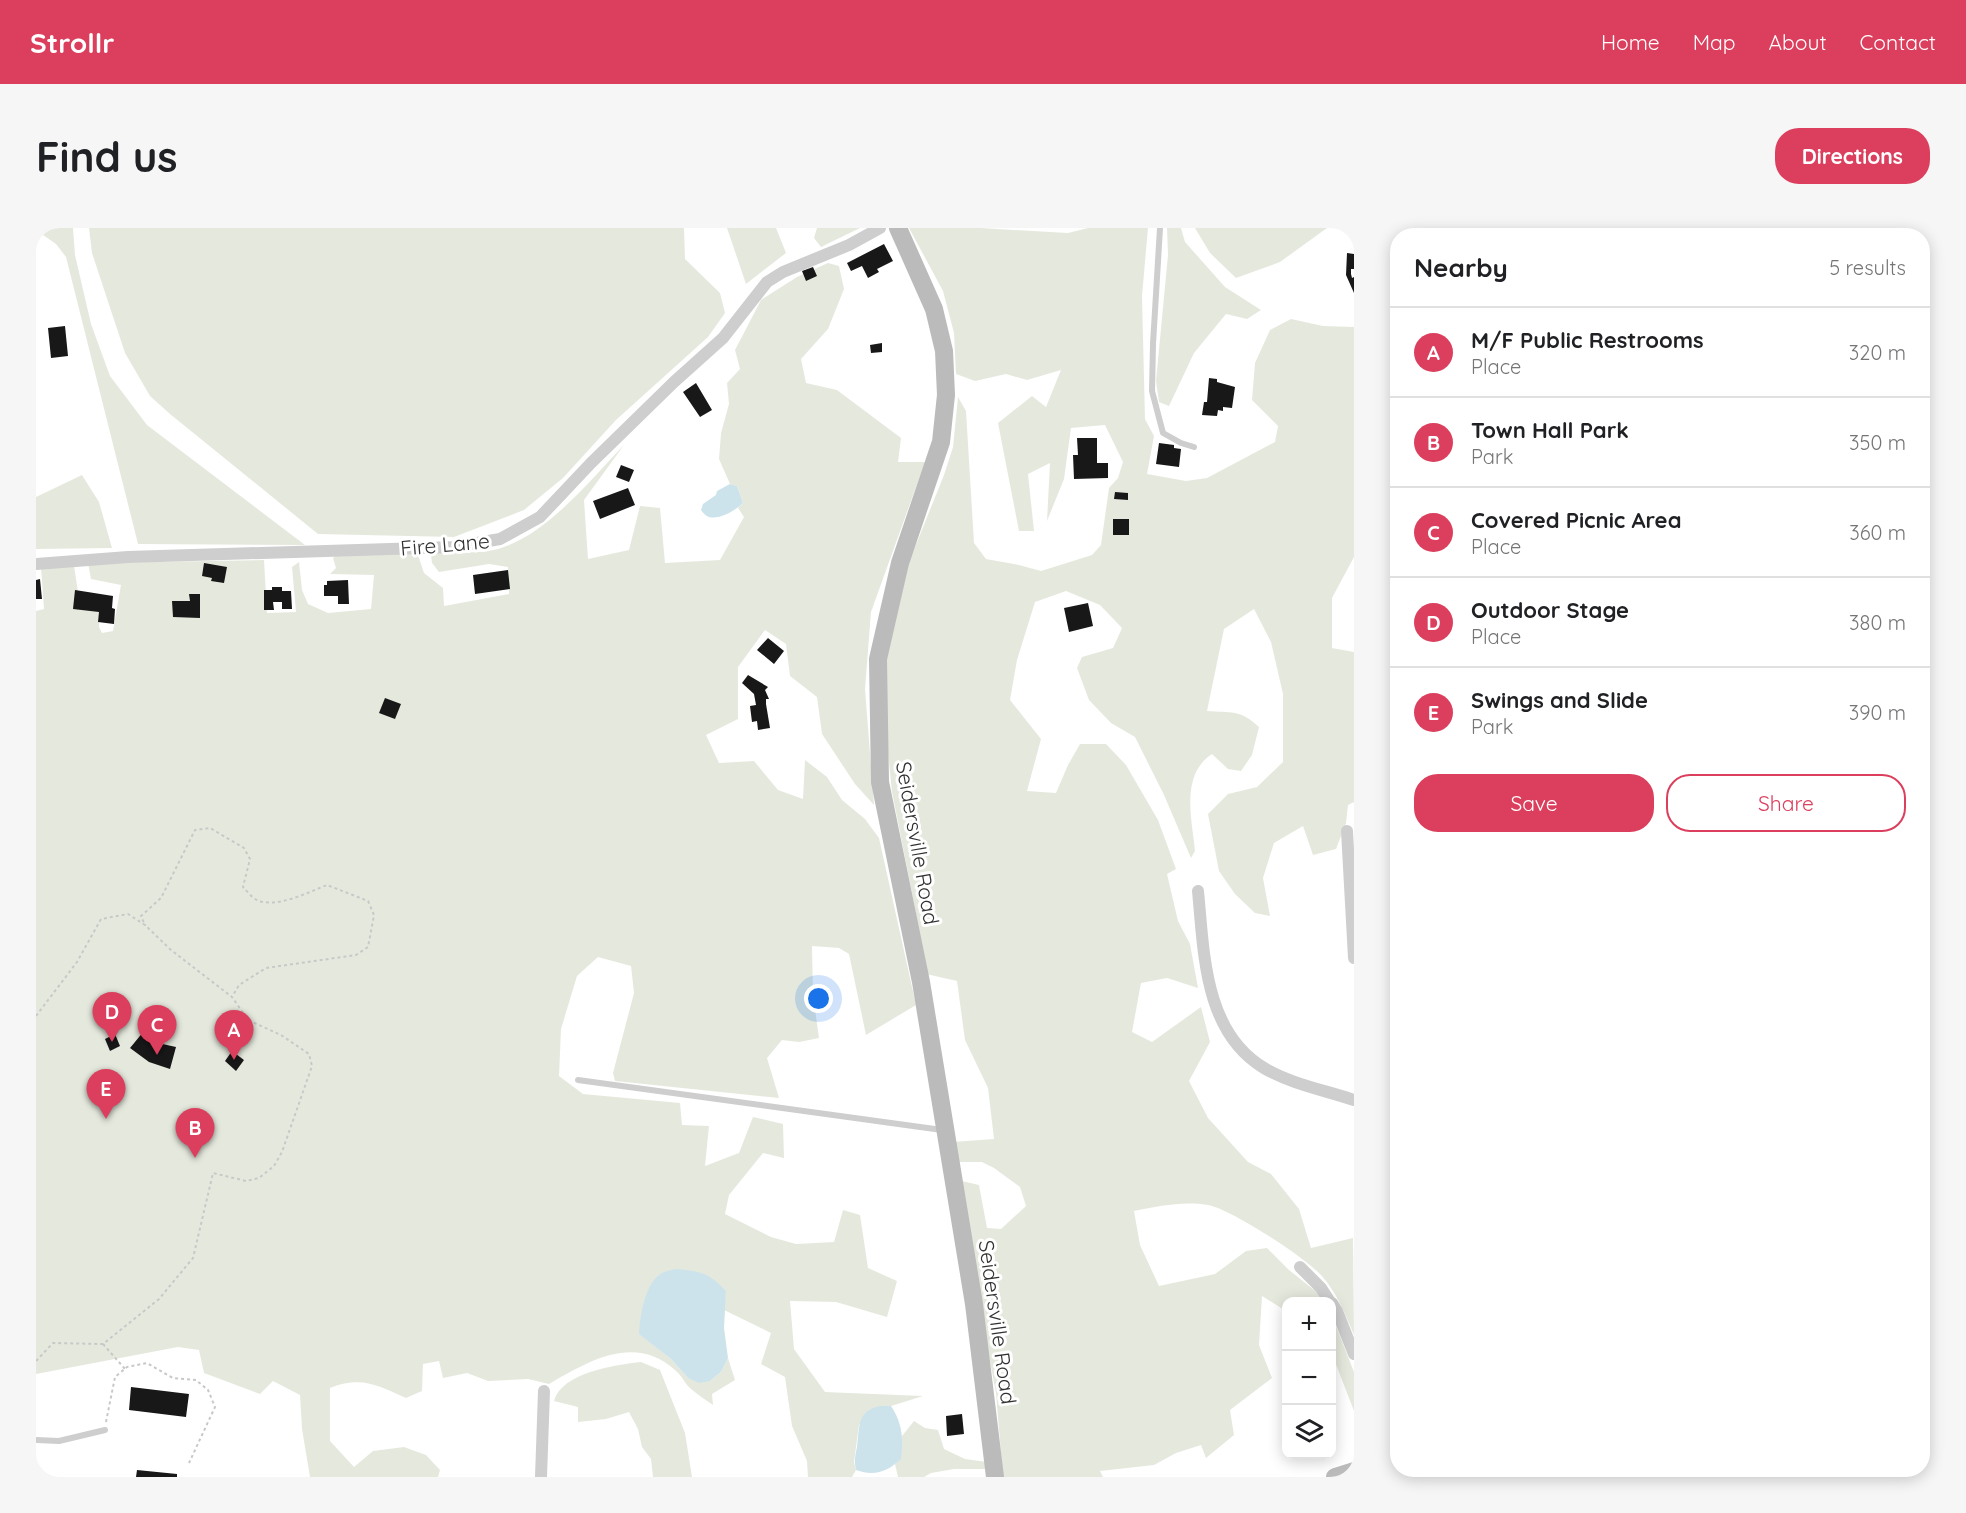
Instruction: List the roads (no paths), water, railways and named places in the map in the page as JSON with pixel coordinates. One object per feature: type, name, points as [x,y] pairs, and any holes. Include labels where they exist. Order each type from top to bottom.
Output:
[{"type":"street","name":"Fire Lane","points":[[36,564],[128,557],[454,547],[500,539],[540,516],[619,436],[723,338],[767,282],[783,272],[849,245],[880,228]]},
{"type":"street","name":"Seidersville Road","points":[[898,228],[934,309],[944,351],[946,395],[941,442],[900,563],[878,659],[880,782],[921,982],[946,1131],[974,1304],[995,1477]]},
{"type":"street","points":[[1347,831],[1354,958]]},
{"type":"street","points":[[1198,891],[1209,978],[1219,1018],[1234,1043],[1263,1067],[1284,1078],[1354,1100]]},
{"type":"street","points":[[1300,1267],[1321,1287],[1328,1297]]},
{"type":"street","points":[[1336,1310],[1354,1354]]},
{"type":"street","points":[[541,1477],[544,1391]]},
{"type":"street","points":[[1335,1477],[1354,1471]]},
{"type":"lane","points":[[1160,228],[1152,391],[1163,433],[1194,447]]},
{"type":"lane","points":[[578,1080],[946,1131]]},
{"type":"lane","points":[[36,1440],[59,1441],[105,1430]]},
{"type":"water","points":[[730,484],[737,486],[743,503],[723,516],[713,518],[706,515],[701,510],[703,504],[716,495],[717,491]]},
{"type":"water","points":[[676,1269],[704,1274],[715,1280],[726,1291],[724,1328],[728,1358],[721,1372],[710,1381],[699,1383],[688,1378],[671,1359],[639,1334],[642,1309],[651,1284],[662,1273]]},
{"type":"water","points":[[891,1406],[898,1418],[902,1438],[901,1459],[881,1472],[869,1473],[856,1470],[855,1458],[861,1421],[872,1408]]},
{"type":"place","name":"Outdoor Stage","points":[[112,1042]]},
{"type":"place","name":"Covered Picnic Area","points":[[157,1055]]},
{"type":"place","name":"M/F Public Restrooms","points":[[234,1060]]},
{"type":"place","name":"Swings and Slide","points":[[106,1119]]},
{"type":"place","name":"Town Hall Park","points":[[195,1158]]}]
